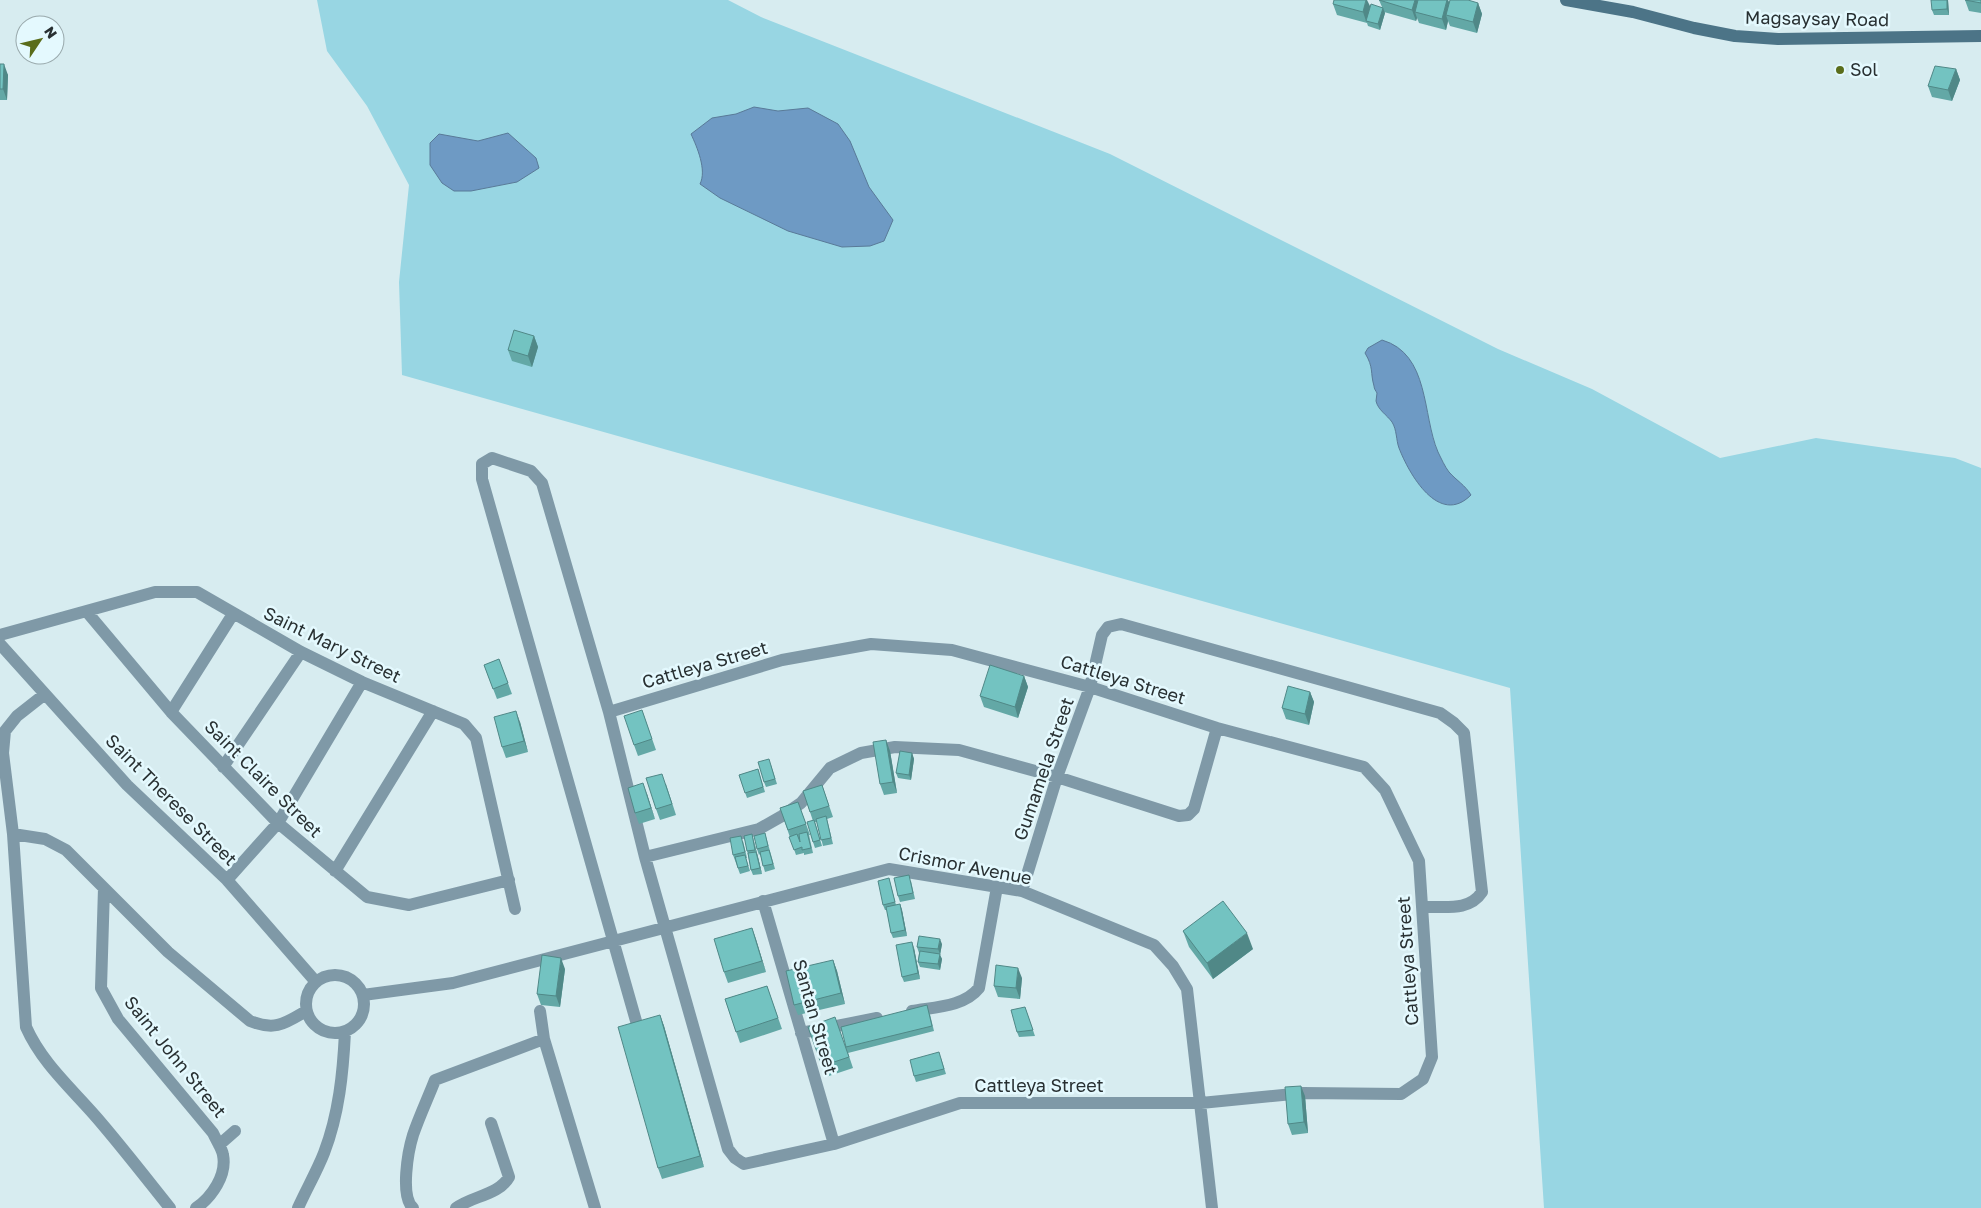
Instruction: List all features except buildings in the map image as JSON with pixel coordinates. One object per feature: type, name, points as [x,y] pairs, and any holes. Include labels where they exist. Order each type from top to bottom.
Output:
[{"type":"main road","name":"Magsaysay Road","points":[[1566,0],[1634,12],[1694,28],[1735,36],[1778,39],[1981,36]]},
{"type":"street","points":[[609,712],[542,483],[531,471],[492,458],[482,464],[482,479],[638,1028]]},
{"type":"street","name":"Saint Mary Street","points":[[0,635],[154,592],[197,592],[232,614],[301,652],[362,682],[464,724],[476,738],[515,909]]},
{"type":"street","name":"Saint Claire Street","points":[[87,612],[171,712],[278,823],[367,897],[409,905],[509,880]]},
{"type":"street","points":[[171,712],[232,614]]},
{"type":"street","name":"Gumamela Street","points":[[1022,891],[1057,778],[1090,687],[1102,635],[1108,627],[1121,624],[1440,713],[1454,723],[1464,734],[1482,892],[1476,900],[1465,906],[1422,906]]},
{"type":"street","name":"Saint Therese Street","points":[[0,644],[127,785],[227,880],[316,982]]},
{"type":"street","name":"Cattleya Street","points":[[871,644],[952,650],[1090,687],[1218,728],[1364,767],[1385,790],[1419,861],[1432,1058],[1423,1079],[1401,1094],[1303,1093],[1201,1103],[960,1103],[834,1144],[744,1164],[731,1154],[728,1149],[645,857],[609,712],[782,660],[871,644]]},
{"type":"street","points":[[224,766],[301,652]]},
{"type":"street","points":[[227,880],[278,823],[362,682]]},
{"type":"street","points":[[45,694],[17,716],[5,732],[3,752],[13,834],[26,1027],[34,1046],[47,1063],[97,1118],[170,1208]]},
{"type":"street","points":[[335,871],[433,711]]},
{"type":"street","points":[[645,857],[759,829],[801,803],[830,768],[861,753],[895,747],[960,750],[1179,816],[1188,815],[1194,809],[1218,728]]},
{"type":"street","points":[[13,834],[45,839],[66,850],[168,952],[250,1022],[264,1027],[283,1024],[306,1011]]},
{"type":"street","name":"Crismor Avenue","points":[[363,995],[453,983],[527,962],[889,869],[1022,891],[1154,945],[1174,966],[1187,989],[1212,1208]]},
{"type":"street","points":[[801,1033],[963,1001],[973,995],[979,988],[997,887]]},
{"type":"street","name":"Saint John Street","points":[[104,888],[101,988],[118,1019],[213,1133],[223,1154],[222,1178],[204,1203],[196,1208]]},
{"type":"street","name":"Santan Street","points":[[763,901],[834,1144]]},
{"type":"street","points":[[329,975],[343,976],[356,983],[363,995],[364,1013],[353,1028],[345,1032],[335,1034],[317,1028],[310,1020],[306,1011],[307,995],[316,982],[329,975]]},
{"type":"street","points":[[540,1011],[544,1039],[595,1208]]},
{"type":"street","points":[[298,1208],[324,1153],[335,1117],[344,1064],[345,1032]]},
{"type":"street","points":[[413,1208],[410,1205],[405,1182],[413,1136],[435,1080],[544,1039]]},
{"type":"street","points":[[456,1208],[462,1203],[504,1186],[509,1177],[491,1123]]},
{"type":"street","points":[[219,1145],[235,1131]]},
{"type":"shaded area","points":[[317,0],[728,0],[761,17],[1110,154],[1498,349],[1592,389],[1720,458],[1816,438],[1955,458],[1981,468],[1981,1208],[1544,1208],[1510,688],[402,375],[399,282],[409,185],[367,106],[327,51]]},
{"type":"shaded area","points":[[754,107],[778,111],[808,108],[838,124],[850,141],[869,187],[893,220],[884,241],[870,246],[842,247],[788,231],[720,198],[700,184],[702,165],[691,134],[712,118],[736,114]]},
{"type":"shaded area","points":[[508,133],[536,158],[539,168],[517,182],[471,191],[454,191],[442,183],[430,165],[430,143],[439,134],[478,141]]},
{"type":"shaded area","points":[[1382,340],[1398,347],[1409,358],[1417,372],[1438,452],[1449,472],[1471,495],[1459,503],[1448,505],[1437,501],[1418,483],[1399,448],[1394,425],[1377,404],[1377,393],[1374,387],[1371,366],[1365,353],[1368,348]]},
{"type":"place","name":"Sol","points":[[1840,70]]}]
